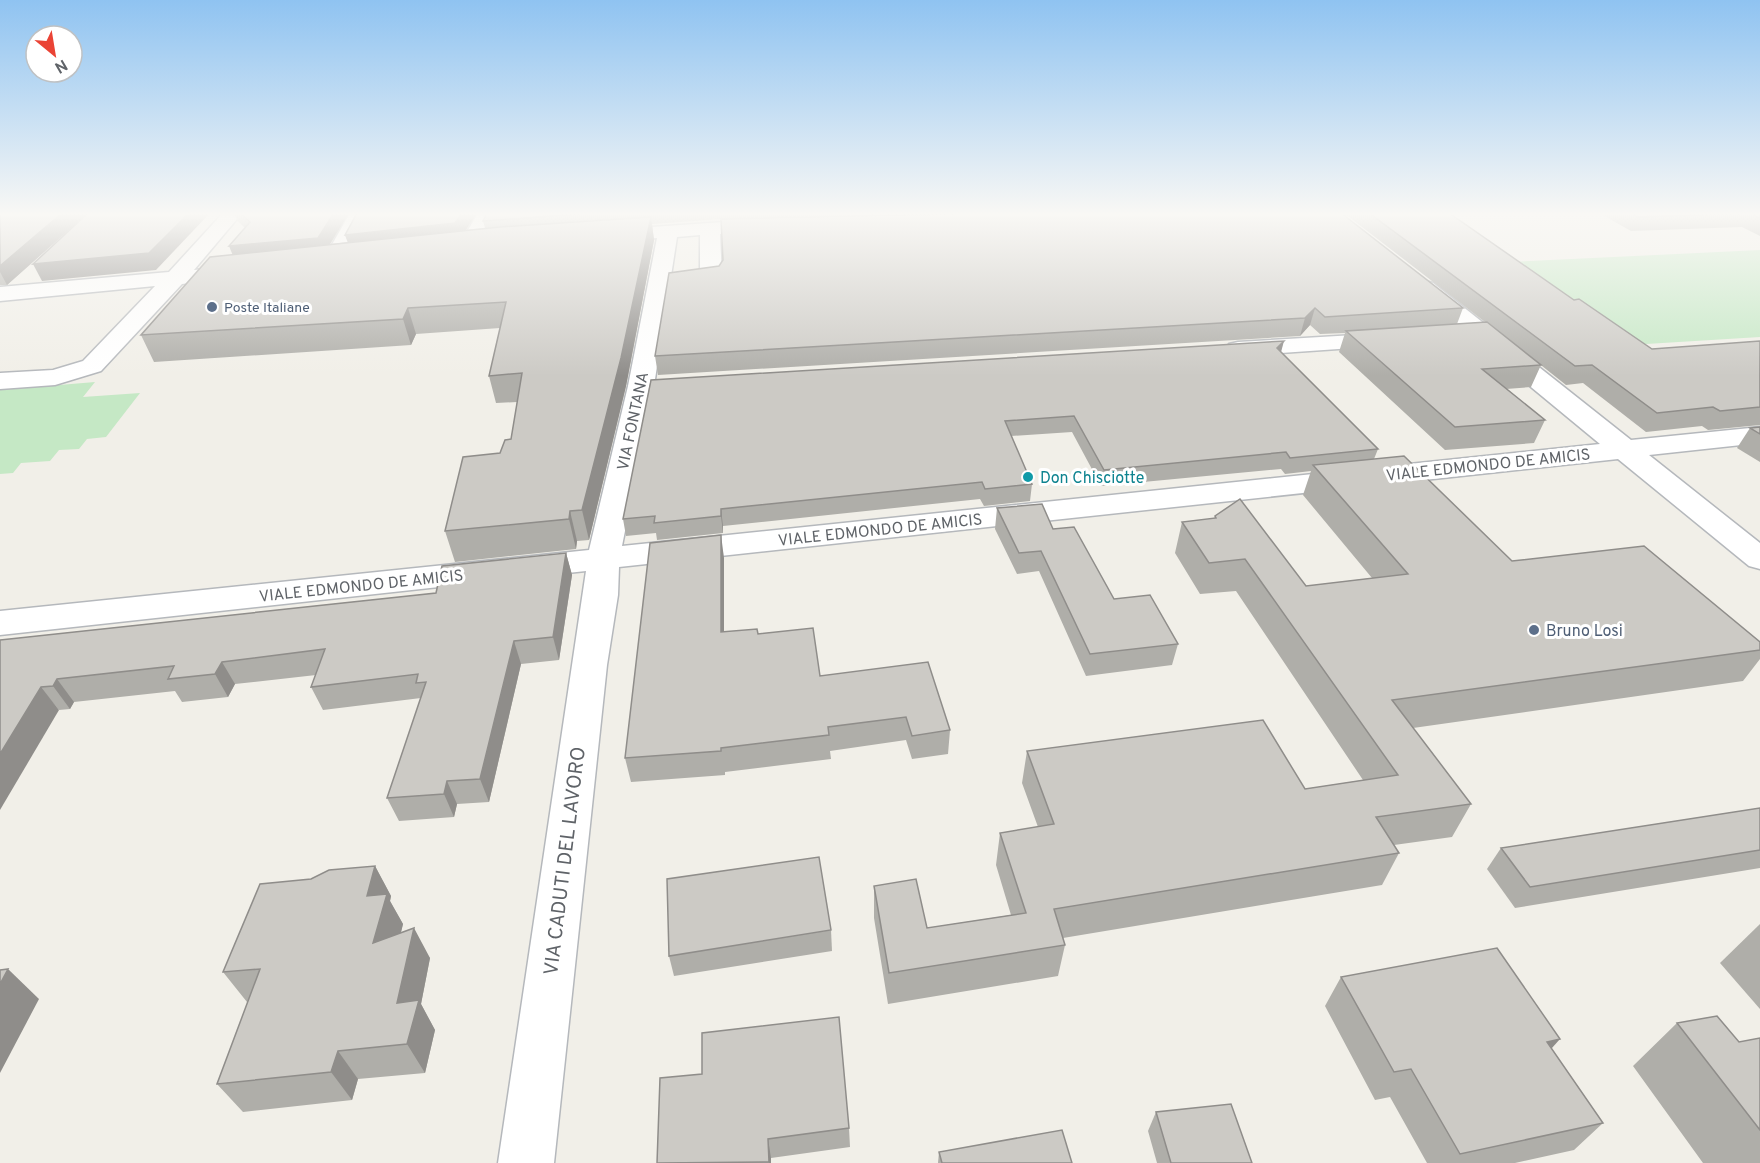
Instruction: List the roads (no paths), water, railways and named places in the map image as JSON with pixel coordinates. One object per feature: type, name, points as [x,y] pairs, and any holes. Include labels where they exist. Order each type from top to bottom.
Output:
[{"type":"street","points":[[0,381],[55,377],[92,366],[185,267]]},
{"type":"street","name":"VIA FONTANA","points":[[603,559],[653,385],[662,267]]},
{"type":"street","points":[[659,283],[711,277],[711,267]]},
{"type":"street","points":[[8,293],[41,269]]},
{"type":"street","points":[[8,293],[254,270]]},
{"type":"street","points":[[1411,277],[1760,559]]},
{"type":"street","points":[[1449,336],[1484,334]]},
{"type":"street","points":[[1211,351],[1413,338]]},
{"type":"street","name":"VIALE EDMONDO DE AMICIS","points":[[0,623],[1760,435]]},
{"type":"street","name":"VIA CADUTI DEL LAVORO","points":[[526,1163],[589,665],[601,596],[603,559]]},
{"type":"place","name":"Poste Italiane","points":[[212,307]]},
{"type":"place","name":"Don Chisciotte","points":[[1028,477]]},
{"type":"place","name":"Bruno Losi","points":[[1534,630]]}]
